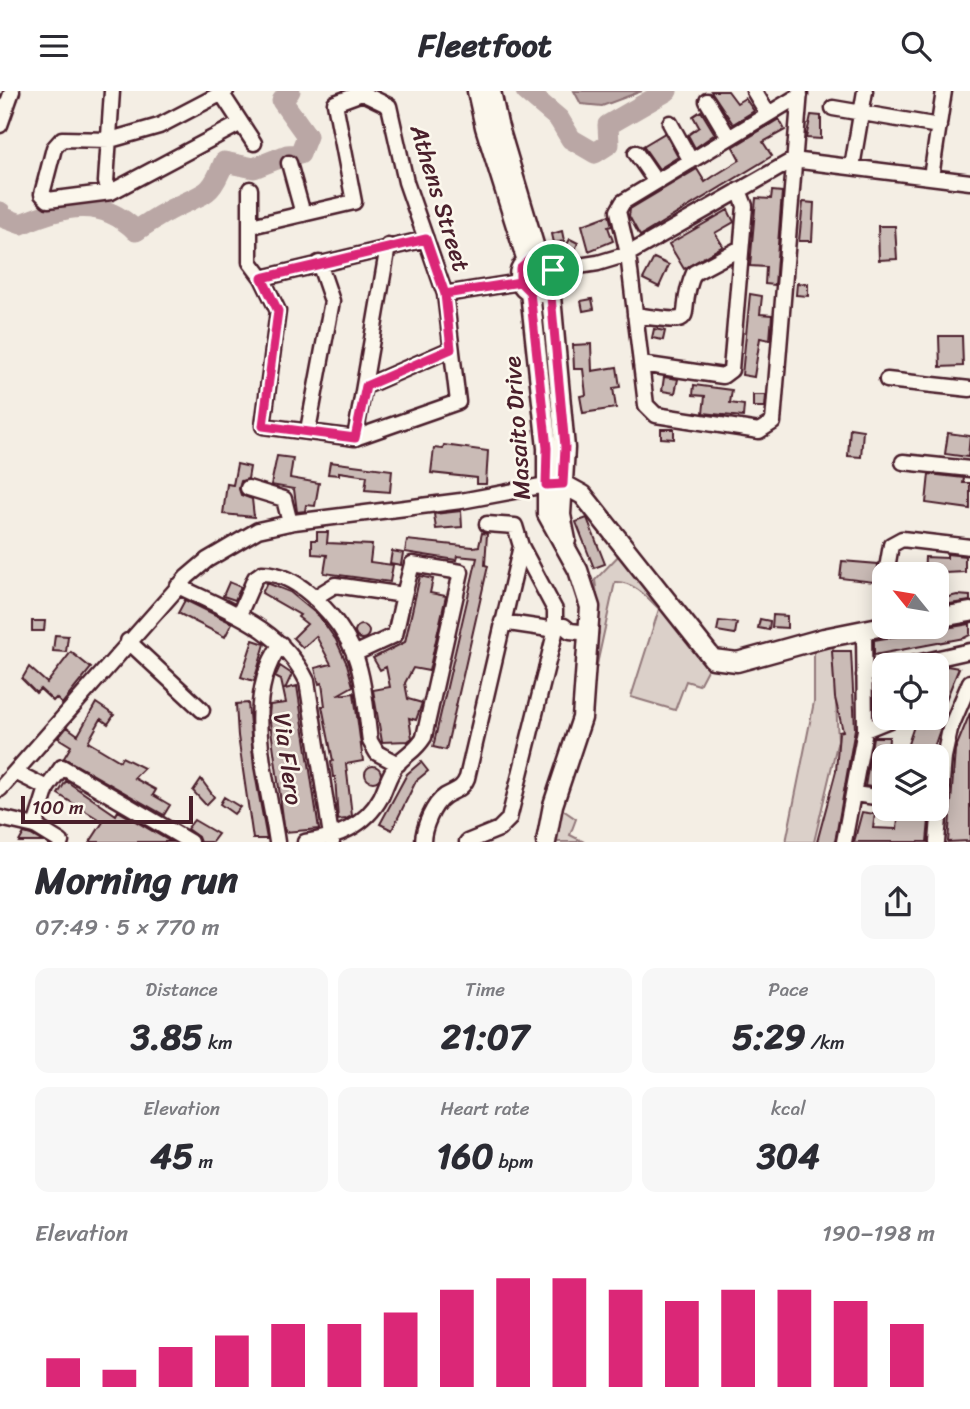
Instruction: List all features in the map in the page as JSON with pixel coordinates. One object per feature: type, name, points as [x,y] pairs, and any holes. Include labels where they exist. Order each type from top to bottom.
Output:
[{"type":"street","points":[[0,125],[3,108],[12,91]]},
{"type":"street","points":[[111,91],[106,182],[111,192]]},
{"type":"street","points":[[477,91],[485,127],[533,260]]},
{"type":"street","points":[[491,91],[533,260]]},
{"type":"street","points":[[754,91],[768,114]]},
{"type":"street","points":[[852,167],[865,91]]},
{"type":"street","points":[[931,177],[944,91]]},
{"type":"street","points":[[242,123],[111,192],[48,200],[42,194],[54,148],[62,139],[110,140],[159,126],[223,92],[242,123],[254,143]]},
{"type":"street","name":"Athens Street","points":[[303,214],[354,202],[335,103],[362,93],[389,106],[407,181],[445,294],[458,403],[355,438]]},
{"type":"street","points":[[800,93],[772,422],[758,431],[656,415],[646,405],[628,254],[618,211],[623,202],[800,93]]},
{"type":"street","points":[[707,101],[729,138]]},
{"type":"street","points":[[833,108],[939,126]]},
{"type":"street","points":[[670,123],[691,161]]},
{"type":"street","points":[[636,153],[656,182]]},
{"type":"street","points":[[445,294],[525,287],[541,293],[552,278],[628,254],[793,160],[970,182]]},
{"type":"street","points":[[251,226],[303,214],[289,163]]},
{"type":"street","points":[[250,189],[250,262],[262,278],[278,311],[263,426],[355,438],[388,246]]},
{"type":"street","points":[[641,364],[723,376],[731,370],[745,206],[739,190]]},
{"type":"street","points":[[262,278],[426,239]]},
{"type":"street","points":[[635,315],[676,321],[683,318],[687,312],[694,273],[741,249]]},
{"type":"street","points":[[525,287],[520,268],[533,260],[547,262],[552,278]]},
{"type":"street","points":[[308,430],[332,301],[319,263]]},
{"type":"street","name":"Masaito Drive","points":[[552,278],[565,447],[555,485]]},
{"type":"street","name":"Masaito Drive","points":[[525,287],[547,448],[571,555],[586,588],[590,607],[582,718],[553,805],[546,842]]},
{"type":"street","points":[[366,386],[451,349]]},
{"type":"street","points":[[887,380],[970,389]]},
{"type":"street","points":[[903,462],[970,469]]},
{"type":"street","points":[[0,789],[178,586],[207,560],[258,530],[290,523],[461,502],[555,485],[583,495],[713,659],[737,662],[872,629]]},
{"type":"street","points":[[248,488],[284,499],[290,523]]},
{"type":"street","points":[[467,842],[506,825],[509,819],[559,630],[555,610],[521,546],[515,526],[487,524]]},
{"type":"street","points":[[888,562],[891,545],[902,539],[970,547]]},
{"type":"street","points":[[423,842],[435,807],[444,797],[464,785],[467,778],[521,546]]},
{"type":"street","points":[[305,842],[330,840],[360,824],[377,804],[398,764],[414,753],[424,737],[461,572],[412,564],[395,635],[354,654]]},
{"type":"street","points":[[239,615],[255,578],[262,573],[295,583],[314,598],[335,622],[354,654],[370,741],[377,753],[398,764]]},
{"type":"street","points":[[314,598],[335,585],[404,595]]},
{"type":"street","points":[[178,586],[260,626],[296,660],[307,681],[330,840]]},
{"type":"street","points":[[949,616],[970,612]]},
{"type":"street","points":[[502,622],[590,633]]},
{"type":"street","points":[[844,842],[865,730],[864,630]]},
{"type":"street","points":[[128,641],[201,710]]},
{"type":"street","name":"Via Flero","points":[[277,842],[257,708],[270,660],[281,644]]},
{"type":"street","points":[[949,656],[970,652]]},
{"type":"street","points":[[864,674],[872,672]]},
{"type":"street","points":[[945,744],[970,682]]},
{"type":"street","points":[[865,730],[872,727]]},
{"type":"street","points":[[35,826],[47,788],[62,767],[190,842]]},
{"type":"street","points":[[15,772],[47,788]]},
{"type":"street","points":[[854,794],[872,796]]},
{"type":"street","points":[[0,818],[35,826],[61,842]]},
{"type":"street","points":[[937,842],[938,821]]},
{"type":"shaded area","points":[[574,91],[642,91],[602,106],[581,104]]},
{"type":"shaded area","points":[[622,552],[710,664],[699,685],[686,681],[675,710],[631,697],[659,609],[628,584],[615,582],[596,669],[599,611],[595,580]]},
{"type":"shaded area","points":[[833,647],[838,740],[814,842],[786,842],[814,702],[814,650]]},
{"type":"shaded area","points":[[560,808],[576,819],[570,835],[584,842],[553,842]]},
{"type":"building","points":[[711,91],[728,91],[737,103],[745,98],[754,111],[733,124]]},
{"type":"building","points":[[701,111],[715,134],[695,148],[688,135],[699,127],[693,116]]},
{"type":"building","points":[[811,115],[821,116],[821,139],[806,138]]},
{"type":"building","points":[[779,119],[785,130],[763,142],[772,156],[640,236],[629,216],[630,209],[697,169],[705,182],[740,160],[733,147]]},
{"type":"building","points":[[665,133],[678,157],[659,169],[643,146]]},
{"type":"building","points":[[772,191],[782,192],[775,285],[765,284],[766,267],[750,266],[756,198],[771,199]]},
{"type":"building","points":[[803,202],[814,203],[812,241],[799,241]]},
{"type":"building","points":[[728,210],[734,222],[715,233],[723,246],[684,269],[669,244]]},
{"type":"building","points":[[609,215],[612,226],[608,227],[613,241],[589,251],[582,225]]},
{"type":"building","points":[[878,226],[895,226],[897,259],[879,260]]},
{"type":"building","points":[[562,231],[564,241],[554,243],[552,234]]},
{"type":"building","points":[[570,239],[578,243],[574,252],[565,248]]},
{"type":"building","points":[[654,258],[669,265],[659,287],[643,279]]},
{"type":"building","points":[[797,283],[808,284],[808,296],[796,295]]},
{"type":"building","points":[[750,294],[762,296],[760,314],[772,315],[770,340],[760,338],[754,377],[742,375]]},
{"type":"building","points":[[592,299],[594,309],[583,311],[581,301]]},
{"type":"building","points":[[654,329],[665,331],[663,340],[652,338]]},
{"type":"building","points":[[939,336],[962,336],[963,366],[940,367]]},
{"type":"building","points":[[591,344],[592,371],[617,367],[620,387],[613,388],[616,408],[583,413],[580,396],[586,395],[583,369],[574,369],[573,345]]},
{"type":"building","points":[[664,377],[678,379],[675,393],[662,391]]},
{"type":"building","points":[[694,385],[732,390],[730,403],[744,405],[743,417],[703,413],[705,396],[693,395]]},
{"type":"building","points":[[753,395],[766,395],[765,407],[753,407]]},
{"type":"building","points":[[850,428],[863,430],[861,457],[848,456]]},
{"type":"building","points":[[661,429],[674,429],[674,439],[661,438]]},
{"type":"building","points":[[948,433],[970,436],[968,457],[945,454]]},
{"type":"building","points":[[444,445],[488,451],[486,484],[477,484],[477,478],[431,473],[434,448],[443,449]]},
{"type":"building","points":[[277,456],[293,458],[290,478],[319,483],[315,506],[306,505],[305,511],[297,512],[294,489],[271,485]]},
{"type":"building","points":[[330,462],[392,470],[390,492],[365,490],[367,476],[339,472],[339,475],[328,474]]},
{"type":"building","points":[[237,464],[250,467],[248,479],[241,481],[239,489],[241,495],[252,499],[254,517],[223,514],[227,484],[233,485]]},
{"type":"building","points":[[929,474],[964,478],[963,483],[970,483],[970,509],[926,503]]},
{"type":"building","points":[[461,511],[462,527],[436,529],[434,514]]},
{"type":"building","points":[[587,518],[605,564],[594,568],[576,522]]},
{"type":"building","points":[[317,532],[328,532],[327,543],[372,545],[370,562],[393,565],[390,582],[324,573],[327,555],[312,554],[312,540],[317,540]]},
{"type":"building","points":[[482,533],[487,534],[485,565],[488,566],[446,750],[433,747],[477,558],[457,556],[456,560],[405,552],[407,540],[479,546]]},
{"type":"building","points":[[392,551],[403,553],[401,565],[390,563]]},
{"type":"building","points":[[947,554],[965,556],[965,572],[949,573],[949,562],[925,562],[925,557],[947,558]]},
{"type":"building","points":[[842,561],[872,564],[872,582],[840,578]]},
{"type":"building","points":[[420,576],[433,579],[430,593],[446,596],[429,671],[413,668],[405,683],[408,699],[422,703],[416,720],[409,718],[412,738],[408,741],[382,742],[373,690],[390,687],[386,667],[380,670],[373,658],[405,642]]},
{"type":"building","points":[[229,582],[241,587],[235,600],[223,596]]},
{"type":"building","points":[[267,583],[290,592],[319,616],[336,640],[347,664],[353,686],[337,695],[354,693],[363,761],[346,764],[352,816],[346,819],[338,820],[333,761],[322,706],[325,706],[322,683],[319,684],[315,668],[331,664],[316,636],[303,648],[293,638],[307,624],[298,617],[300,615],[262,593]]},
{"type":"building","points":[[970,596],[970,601],[949,604],[949,597]]},
{"type":"building","points":[[185,600],[232,623],[225,637],[178,613]]},
{"type":"building","points":[[773,615],[787,616],[787,628],[772,627]]},
{"type":"building","points":[[760,619],[770,621],[769,630],[758,628]]},
{"type":"building","points":[[32,621],[45,621],[44,631],[32,631]]},
{"type":"building","points":[[719,621],[737,623],[735,634],[717,631]]},
{"type":"building","points":[[970,624],[970,635],[885,653],[874,653],[874,640],[949,639],[949,628]]},
{"type":"building","points":[[362,625],[367,627],[367,637],[362,639],[357,637],[355,632],[357,627]]},
{"type":"building","points":[[55,635],[68,636],[66,652],[53,651]]},
{"type":"building","points":[[253,640],[265,644],[254,681],[241,677]]},
{"type":"building","points":[[832,651],[851,651],[855,729],[835,842],[817,842],[836,771],[839,732],[843,731],[835,698]]},
{"type":"building","points":[[71,652],[91,668],[62,704],[56,698],[53,701],[40,689],[36,693],[22,679],[29,667],[47,683]]},
{"type":"building","points":[[280,666],[292,674],[285,689],[297,686],[319,829],[285,832],[269,715],[270,705],[286,703],[281,680],[275,677]]},
{"type":"building","points":[[949,666],[959,668],[949,692]]},
{"type":"building","points":[[96,703],[114,715],[108,724],[101,719],[88,742],[120,761],[122,757],[144,768],[134,778],[156,790],[153,795],[170,805],[164,815],[64,758],[71,746],[58,738],[67,727],[78,735]]},
{"type":"building","points":[[248,703],[254,768],[267,839],[253,839],[238,736],[236,704]]},
{"type":"building","points":[[970,713],[970,841],[948,842],[955,750]]},
{"type":"building","points":[[913,730],[940,730],[935,744],[908,744]]},
{"type":"building","points":[[873,737],[889,737],[889,744],[872,744],[872,787],[865,786]]},
{"type":"building","points":[[421,762],[428,771],[416,781],[392,830],[380,824],[407,774]]},
{"type":"building","points":[[370,766],[376,766],[381,774],[379,780],[370,782],[365,777],[365,771]]},
{"type":"building","points":[[201,779],[214,797],[206,805],[193,791]]},
{"type":"building","points":[[66,781],[116,815],[118,811],[171,842],[90,842],[103,822],[58,794]]},
{"type":"building","points":[[224,797],[240,807],[234,814],[220,804]]},
{"type":"building","points":[[862,812],[872,814],[873,828],[897,829],[898,821],[929,821],[927,842],[854,842]]},
{"type":"building","points":[[194,820],[218,834],[212,842],[200,842],[198,837],[187,829]]},
{"type":"building","points":[[24,833],[31,835],[43,842],[19,842]]},
{"type":"waterway","points":[[0,212],[2,217],[21,224],[67,209],[95,209],[123,220],[136,231],[164,213],[205,193],[215,182],[224,162],[254,168],[287,155],[300,154],[307,136],[282,101],[290,91]]},
{"type":"waterway","points":[[526,91],[559,119],[571,139],[595,153],[609,144],[608,125],[667,91]]},
{"type":"route","points":[[553,270],[543,260],[530,259],[520,268],[520,282],[445,294],[426,239],[262,278],[278,311],[263,426],[355,438],[366,386],[451,349],[445,294],[468,291],[520,282],[530,292],[547,448],[546,485],[563,484],[565,447],[550,286],[553,270]]}]
